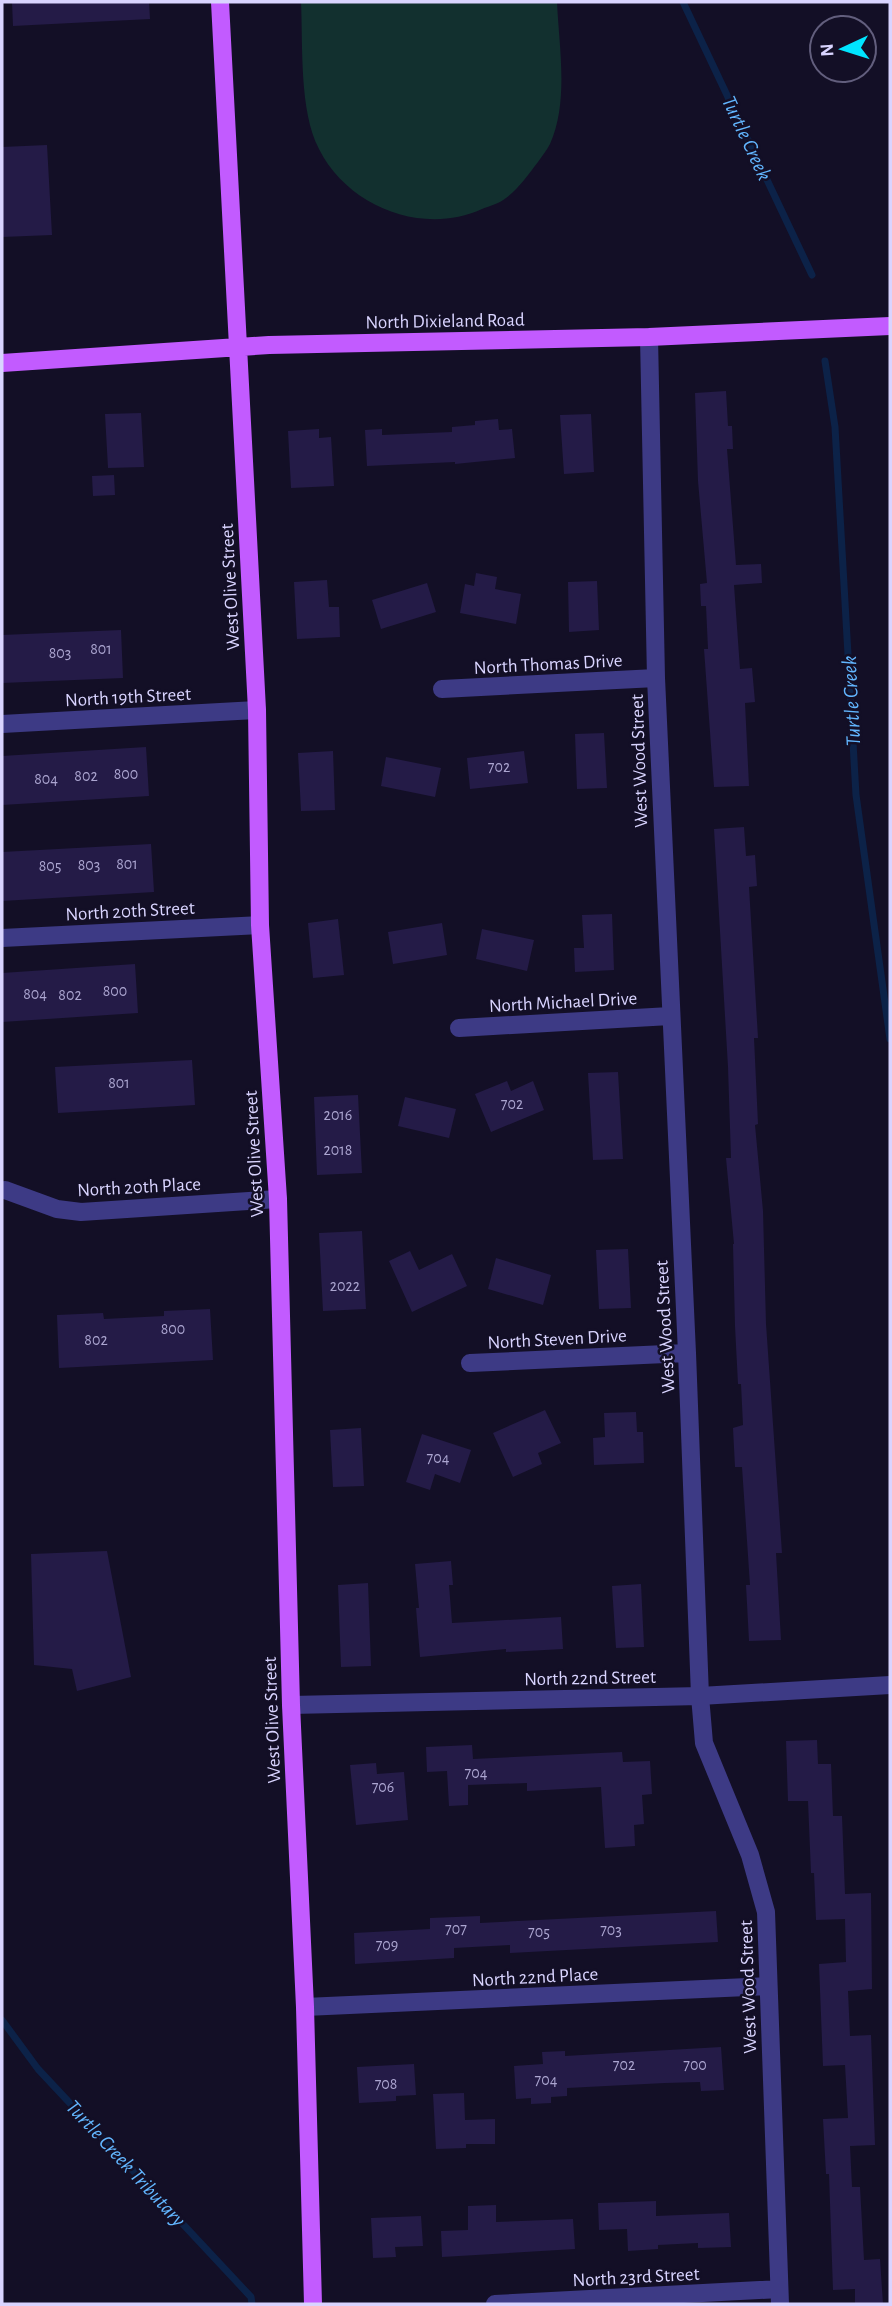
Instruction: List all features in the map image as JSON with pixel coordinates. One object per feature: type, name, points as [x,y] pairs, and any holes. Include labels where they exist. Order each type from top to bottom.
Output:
[{"type":"main road","name":"West Olive Street","points":[[220,2],[257,710],[260,925],[278,1199],[291,1705],[305,2007],[313,2304]]},
{"type":"main road","name":"North Dixieland Road","points":[[2,363],[238,347],[649,337],[890,326]]},
{"type":"street","name":"West Wood Street","points":[[649,337],[656,678],[700,1696],[704,1743],[750,1854],[766,1912],[780,2297]]},
{"type":"street","name":"North Thomas Drive","points":[[442,689],[656,678]]},
{"type":"street","name":"North 19th Street","points":[[2,724],[257,710]]},
{"type":"street","name":"North 20th Street","points":[[2,938],[260,925]]},
{"type":"street","name":"North Michael Drive","points":[[459,1028],[670,1016]]},
{"type":"street","name":"North 20th Place","points":[[5,1190],[57,1209],[81,1212],[278,1199]]},
{"type":"street","name":"North Steven Drive","points":[[470,1363],[687,1353]]},
{"type":"street","name":"North 22nd Street","points":[[291,1705],[700,1696],[890,1685]]},
{"type":"street","name":"North 22nd Place","points":[[305,2007],[768,1986]]},
{"type":"street","name":"North 23rd Street","points":[[495,2304],[780,2297]]},
{"type":"green space","points":[[301,2],[557,2],[561,92],[556,128],[549,146],[523,181],[506,198],[459,217],[412,217],[389,211],[368,201],[348,187],[332,169],[313,134],[303,77]]},
{"type":"building","points":[[12,2],[149,2],[150,19],[13,26]]},
{"type":"building","points":[[47,145],[52,235],[2,237],[2,147]]},
{"type":"building","points":[[726,391],[728,426],[732,426],[733,449],[727,449],[736,565],[761,564],[762,583],[734,585],[740,669],[752,668],[755,702],[745,703],[749,786],[714,787],[704,649],[708,649],[706,606],[701,606],[700,584],[707,583],[698,481],[695,393]]},
{"type":"building","points":[[141,413],[144,467],[108,468],[105,414]]},
{"type":"building","points":[[591,414],[594,472],[564,474],[560,415]]},
{"type":"building","points":[[498,419],[499,430],[512,429],[515,458],[455,464],[367,466],[365,430],[382,429],[382,435],[452,432],[452,427]]},
{"type":"building","points":[[319,429],[319,438],[331,437],[334,486],[291,488],[288,431]]},
{"type":"building","points":[[114,475],[115,495],[93,496],[92,476]]},
{"type":"building","points":[[476,573],[497,577],[495,589],[521,594],[516,624],[460,613],[465,584],[474,586]]},
{"type":"building","points":[[327,580],[329,607],[339,607],[340,637],[297,639],[294,582]]},
{"type":"building","points":[[597,581],[599,630],[569,632],[568,582]]},
{"type":"building","points":[[427,583],[436,612],[381,629],[372,600]]},
{"type":"building","points":[[121,630],[123,678],[2,683],[2,635]]},
{"type":"building","points":[[604,733],[607,788],[577,789],[575,734]]},
{"type":"building","points":[[146,747],[149,796],[2,805],[2,756]]},
{"type":"building","points":[[333,751],[335,810],[301,811],[298,753]]},
{"type":"building","points":[[524,751],[528,783],[470,789],[467,758]]},
{"type":"building","points":[[386,757],[441,768],[435,797],[381,786]]},
{"type":"building","points":[[744,827],[746,856],[755,855],[757,886],[749,887],[758,1038],[754,1038],[758,1124],[755,1125],[763,1211],[766,1324],[782,1553],[776,1553],[781,1640],[749,1641],[746,1585],[750,1585],[742,1467],[735,1467],[733,1428],[743,1425],[735,1326],[734,1244],[726,1158],[731,1158],[728,1067],[714,829]]},
{"type":"building","points":[[151,844],[154,892],[2,901],[2,852]]},
{"type":"building","points":[[612,914],[614,970],[575,972],[574,948],[584,948],[582,915]]},
{"type":"building","points":[[338,919],[344,975],[313,978],[308,923]]},
{"type":"building","points":[[442,923],[447,955],[393,964],[388,932]]},
{"type":"building","points":[[482,929],[534,940],[527,971],[476,959]]},
{"type":"building","points":[[135,964],[138,1013],[2,1022],[2,973]]},
{"type":"building","points":[[192,1060],[195,1105],[58,1113],[55,1067]]},
{"type":"building","points":[[618,1072],[623,1159],[593,1160],[588,1073]]},
{"type":"building","points":[[507,1081],[511,1091],[533,1081],[544,1110],[491,1132],[475,1094]]},
{"type":"building","points":[[358,1095],[362,1173],[317,1175],[314,1097]]},
{"type":"building","points":[[405,1097],[456,1109],[449,1138],[398,1126]]},
{"type":"building","points":[[362,1231],[366,1309],[323,1311],[319,1233]]},
{"type":"building","points":[[628,1249],[631,1308],[599,1309],[596,1250]]},
{"type":"building","points":[[410,1251],[419,1270],[452,1254],[467,1286],[412,1312],[389,1261]]},
{"type":"building","points":[[496,1258],[551,1275],[543,1305],[488,1289]]},
{"type":"building","points":[[210,1309],[213,1360],[59,1368],[57,1315],[103,1313],[104,1319],[164,1316],[164,1311]]},
{"type":"building","points":[[545,1410],[561,1443],[538,1453],[542,1464],[513,1477],[493,1433]]},
{"type":"building","points":[[636,1412],[637,1432],[643,1432],[644,1463],[594,1465],[593,1438],[605,1437],[604,1413]]},
{"type":"building","points":[[361,1428],[364,1486],[333,1487],[330,1430]]},
{"type":"building","points":[[422,1434],[471,1450],[460,1483],[435,1474],[430,1490],[406,1482]]},
{"type":"building","points":[[107,1551],[131,1677],[77,1691],[72,1669],[34,1665],[31,1554]]},
{"type":"building","points":[[451,1561],[453,1585],[449,1585],[452,1623],[561,1617],[563,1649],[506,1652],[506,1649],[420,1657],[415,1564]]},
{"type":"building","points":[[368,1583],[371,1666],[341,1667],[338,1585]]},
{"type":"building","points":[[641,1584],[644,1647],[616,1648],[612,1586]]},
{"type":"building","points":[[817,1740],[818,1764],[831,1764],[833,1816],[842,1816],[845,1894],[871,1893],[872,1989],[848,1991],[850,2036],[871,2035],[875,2145],[850,2146],[852,2187],[860,2187],[864,2260],[880,2259],[883,2304],[855,2304],[855,2289],[833,2290],[829,2174],[826,2174],[823,2119],[848,2118],[845,2065],[823,2066],[819,1964],[846,1962],[845,1919],[816,1920],[808,1801],[788,1801],[786,1741]]},
{"type":"building","points":[[472,1745],[473,1759],[622,1752],[623,1762],[650,1761],[652,1794],[642,1795],[644,1824],[634,1825],[635,1846],[605,1848],[601,1787],[527,1791],[527,1783],[468,1785],[468,1805],[449,1806],[447,1771],[427,1772],[426,1747]]},
{"type":"building","points":[[376,1763],[377,1774],[404,1772],[408,1820],[356,1825],[350,1765]]},
{"type":"building","points":[[716,1911],[718,1942],[510,1953],[510,1945],[454,1948],[454,1958],[355,1964],[354,1933],[430,1929],[430,1918],[480,1916],[480,1923]]},
{"type":"building","points":[[721,2047],[724,2090],[701,2091],[700,2082],[665,2083],[567,2088],[567,2096],[551,2097],[551,2103],[531,2104],[531,2098],[516,2099],[514,2066],[543,2064],[542,2052],[565,2051],[565,2056]]},
{"type":"building","points":[[414,2064],[416,2095],[396,2096],[396,2101],[359,2103],[357,2067]]},
{"type":"building","points":[[464,2093],[465,2120],[495,2119],[495,2144],[466,2144],[466,2148],[436,2149],[433,2094]]},
{"type":"building","points":[[656,2201],[656,2216],[729,2213],[731,2247],[698,2248],[698,2243],[658,2245],[658,2249],[628,2251],[627,2229],[599,2230],[598,2203]]},
{"type":"building","points":[[496,2205],[496,2222],[573,2219],[575,2249],[442,2257],[441,2231],[468,2230],[468,2206]]},
{"type":"building","points":[[421,2216],[423,2246],[395,2247],[396,2257],[373,2258],[371,2218]]},
{"type":"waterway","name":"Turtle Creek","points":[[683,2],[812,275]]},
{"type":"waterway","name":"Turtle Creek","points":[[825,361],[835,427],[856,795],[890,1039]]},
{"type":"waterway","name":"Turtle Creek Tributary","points":[[2,2020],[38,2069],[251,2297],[252,2304]]}]
